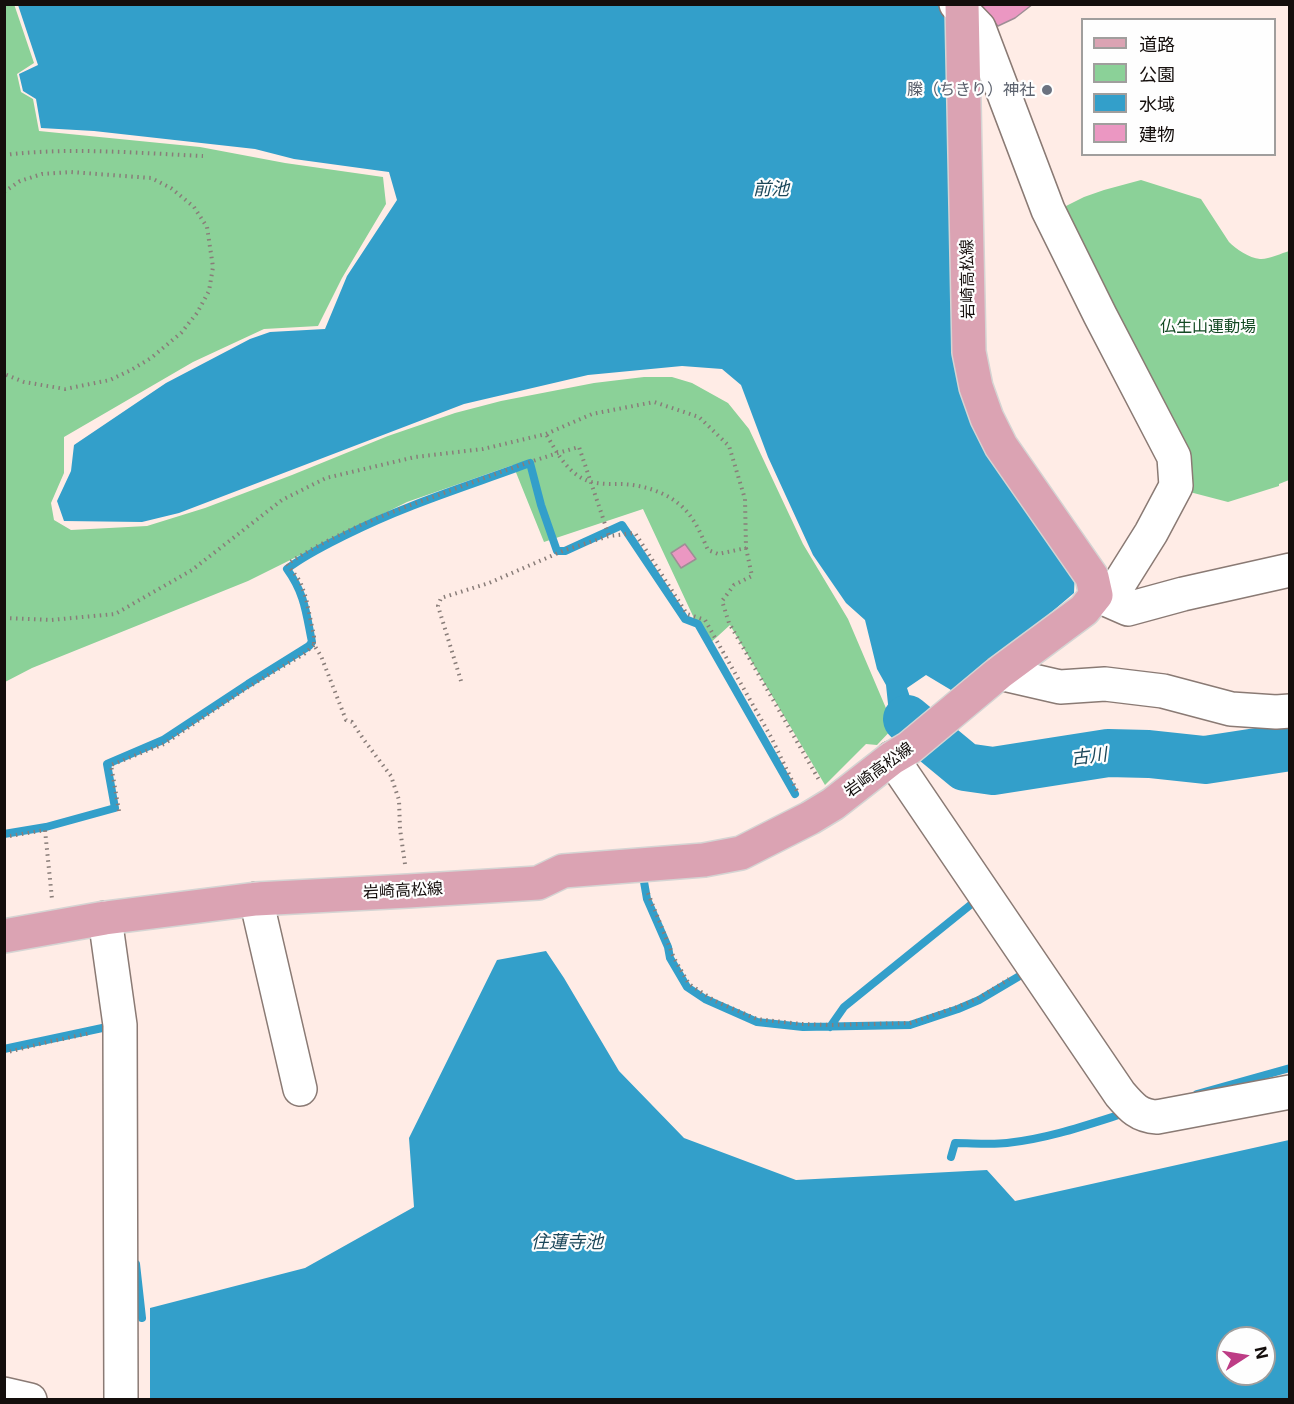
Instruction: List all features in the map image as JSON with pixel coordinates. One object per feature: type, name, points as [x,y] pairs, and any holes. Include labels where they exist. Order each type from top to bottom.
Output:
[{"type":"main road","name":"岩崎高松線","points":[[4,936],[105,918],[256,899],[538,883],[563,871],[704,860],[741,853],[833,804],[940,723],[999,673],[1084,610],[1096,595],[1092,577],[1001,446],[987,418],[976,387],[969,352],[961,7]]},
{"type":"street","points":[[961,7],[979,28],[1048,210],[1174,457],[1176,486],[1151,533],[1119,584],[1096,595]]},
{"type":"street","points":[[1096,595],[1128,609],[1290,570]]},
{"type":"street","points":[[999,673],[1060,687],[1105,684],[1163,691],[1231,709],[1290,711]]},
{"type":"street","points":[[901,753],[1033,964],[1132,1109],[1147,1117],[1157,1118],[1290,1092]]},
{"type":"street","points":[[256,899],[300,1089]]},
{"type":"street","points":[[105,918],[120,1025],[121,1400]]},
{"type":"street","points":[[4,1394],[30,1400]]},
{"type":"path","points":[[4,155],[27,152],[83,151],[203,156]]},
{"type":"path","points":[[4,192],[20,181],[42,174],[71,172],[151,178],[171,188],[194,207],[207,227],[213,267],[209,291],[197,313],[181,333],[151,358],[130,370],[110,380],[65,388],[24,382],[4,374]]},
{"type":"path","points":[[4,618],[51,620],[115,614],[192,570],[282,500],[327,478],[415,457],[483,449],[546,434],[592,414],[654,402],[699,417],[729,446],[745,498],[746,548],[752,576],[734,585],[722,601],[729,623],[822,787]]},
{"type":"path","points":[[546,434],[562,462],[578,477],[598,484],[634,485],[656,491],[674,499],[691,516],[708,550],[718,554],[746,548]]},
{"type":"path","points":[[408,891],[400,829],[399,800],[391,776],[352,722],[346,720],[321,656],[314,645],[306,598],[300,581],[287,564],[359,525],[403,507],[530,461],[579,447],[609,536]]},
{"type":"path","points":[[461,681],[438,606],[441,598],[489,583],[565,550],[609,536],[635,533],[687,614],[705,620],[771,737],[810,818]]},
{"type":"path","points":[[119,811],[111,765],[164,744],[250,686],[304,654],[314,645]]},
{"type":"path","points":[[4,837],[45,830],[55,926]]},
{"type":"path","points":[[643,865],[649,898],[674,958],[689,984],[716,1000],[757,1019],[811,1024],[910,1023],[977,999],[1033,964]]},
{"type":"path","points":[[4,1053],[120,1025]]},
{"type":"green space","points":[[14,4],[34,63],[17,74],[21,92],[33,99],[39,131],[200,147],[285,163],[383,177],[386,204],[342,278],[318,326],[264,329],[193,362],[64,437],[64,473],[51,503],[54,520],[71,530],[147,526],[205,508],[388,436],[455,413],[501,401],[594,383],[644,377],[672,377],[692,383],[728,403],[749,429],[803,544],[848,619],[894,727],[877,745],[866,744],[825,785],[730,625],[707,646],[643,509],[544,542],[513,465],[407,502],[248,581],[32,668],[5,682],[4,5]]},
{"type":"green space","name":"仏生山運動場","points":[[1141,180],[1201,199],[1229,242],[1247,255],[1263,259],[1289,251],[1289,480],[1279,486],[1228,502],[1182,490],[1058,210],[1084,197]]},
{"type":"water","name":"前池","points":[[18,5],[938,5],[956,27],[960,360],[1075,570],[1074,593],[956,693],[926,675],[907,688],[915,712],[896,727],[888,704],[886,685],[877,669],[865,620],[846,603],[813,555],[768,457],[741,385],[722,369],[682,366],[588,375],[464,404],[179,513],[142,522],[64,521],[57,501],[71,471],[74,445],[166,383],[250,339],[270,332],[325,329],[347,276],[397,200],[389,172],[294,159],[255,149],[94,131],[41,128],[36,99],[23,91],[19,74],[38,65]]},
{"type":"water","name":"住蓮寺池","points":[[546,951],[619,1071],[684,1138],[796,1180],[987,1170],[1015,1201],[1289,1140],[1289,1399],[150,1399],[150,1308],[305,1268],[414,1207],[409,1138],[497,960]]},
{"type":"building","points":[[979,4],[1033,4],[1015,18],[998,26]]},
{"type":"building","points":[[685,544],[696,559],[681,568],[671,553]]},
{"type":"waterway","points":[[4,834],[46,827],[115,808],[107,764],[163,740],[309,646],[312,642],[304,604],[298,587],[287,569],[294,564],[391,514],[530,463],[541,505],[557,551],[565,551],[622,525],[685,619],[698,624],[795,794]]},
{"type":"waterway","name":"古川","points":[[907,719],[965,767],[993,771],[1108,753],[1149,754],[1205,760],[1290,747]]},
{"type":"waterway","points":[[643,876],[647,899],[668,947],[670,958],[687,987],[705,999],[757,1022],[803,1027],[910,1025],[979,1000],[1028,971]]},
{"type":"waterway","points":[[830,1027],[844,1007],[979,898]]},
{"type":"waterway","points":[[4,1049],[107,1027],[107,1033]]},
{"type":"waterway","points":[[1197,1094],[1290,1068]]},
{"type":"waterway","points":[[951,1157],[955,1143],[994,1144],[1022,1141],[1067,1131],[1125,1113]]},
{"type":"waterway","points":[[136,1264],[142,1318]]},
{"type":"place","name":"榺（ちきり）神社","points":[[1047,90]]}]
